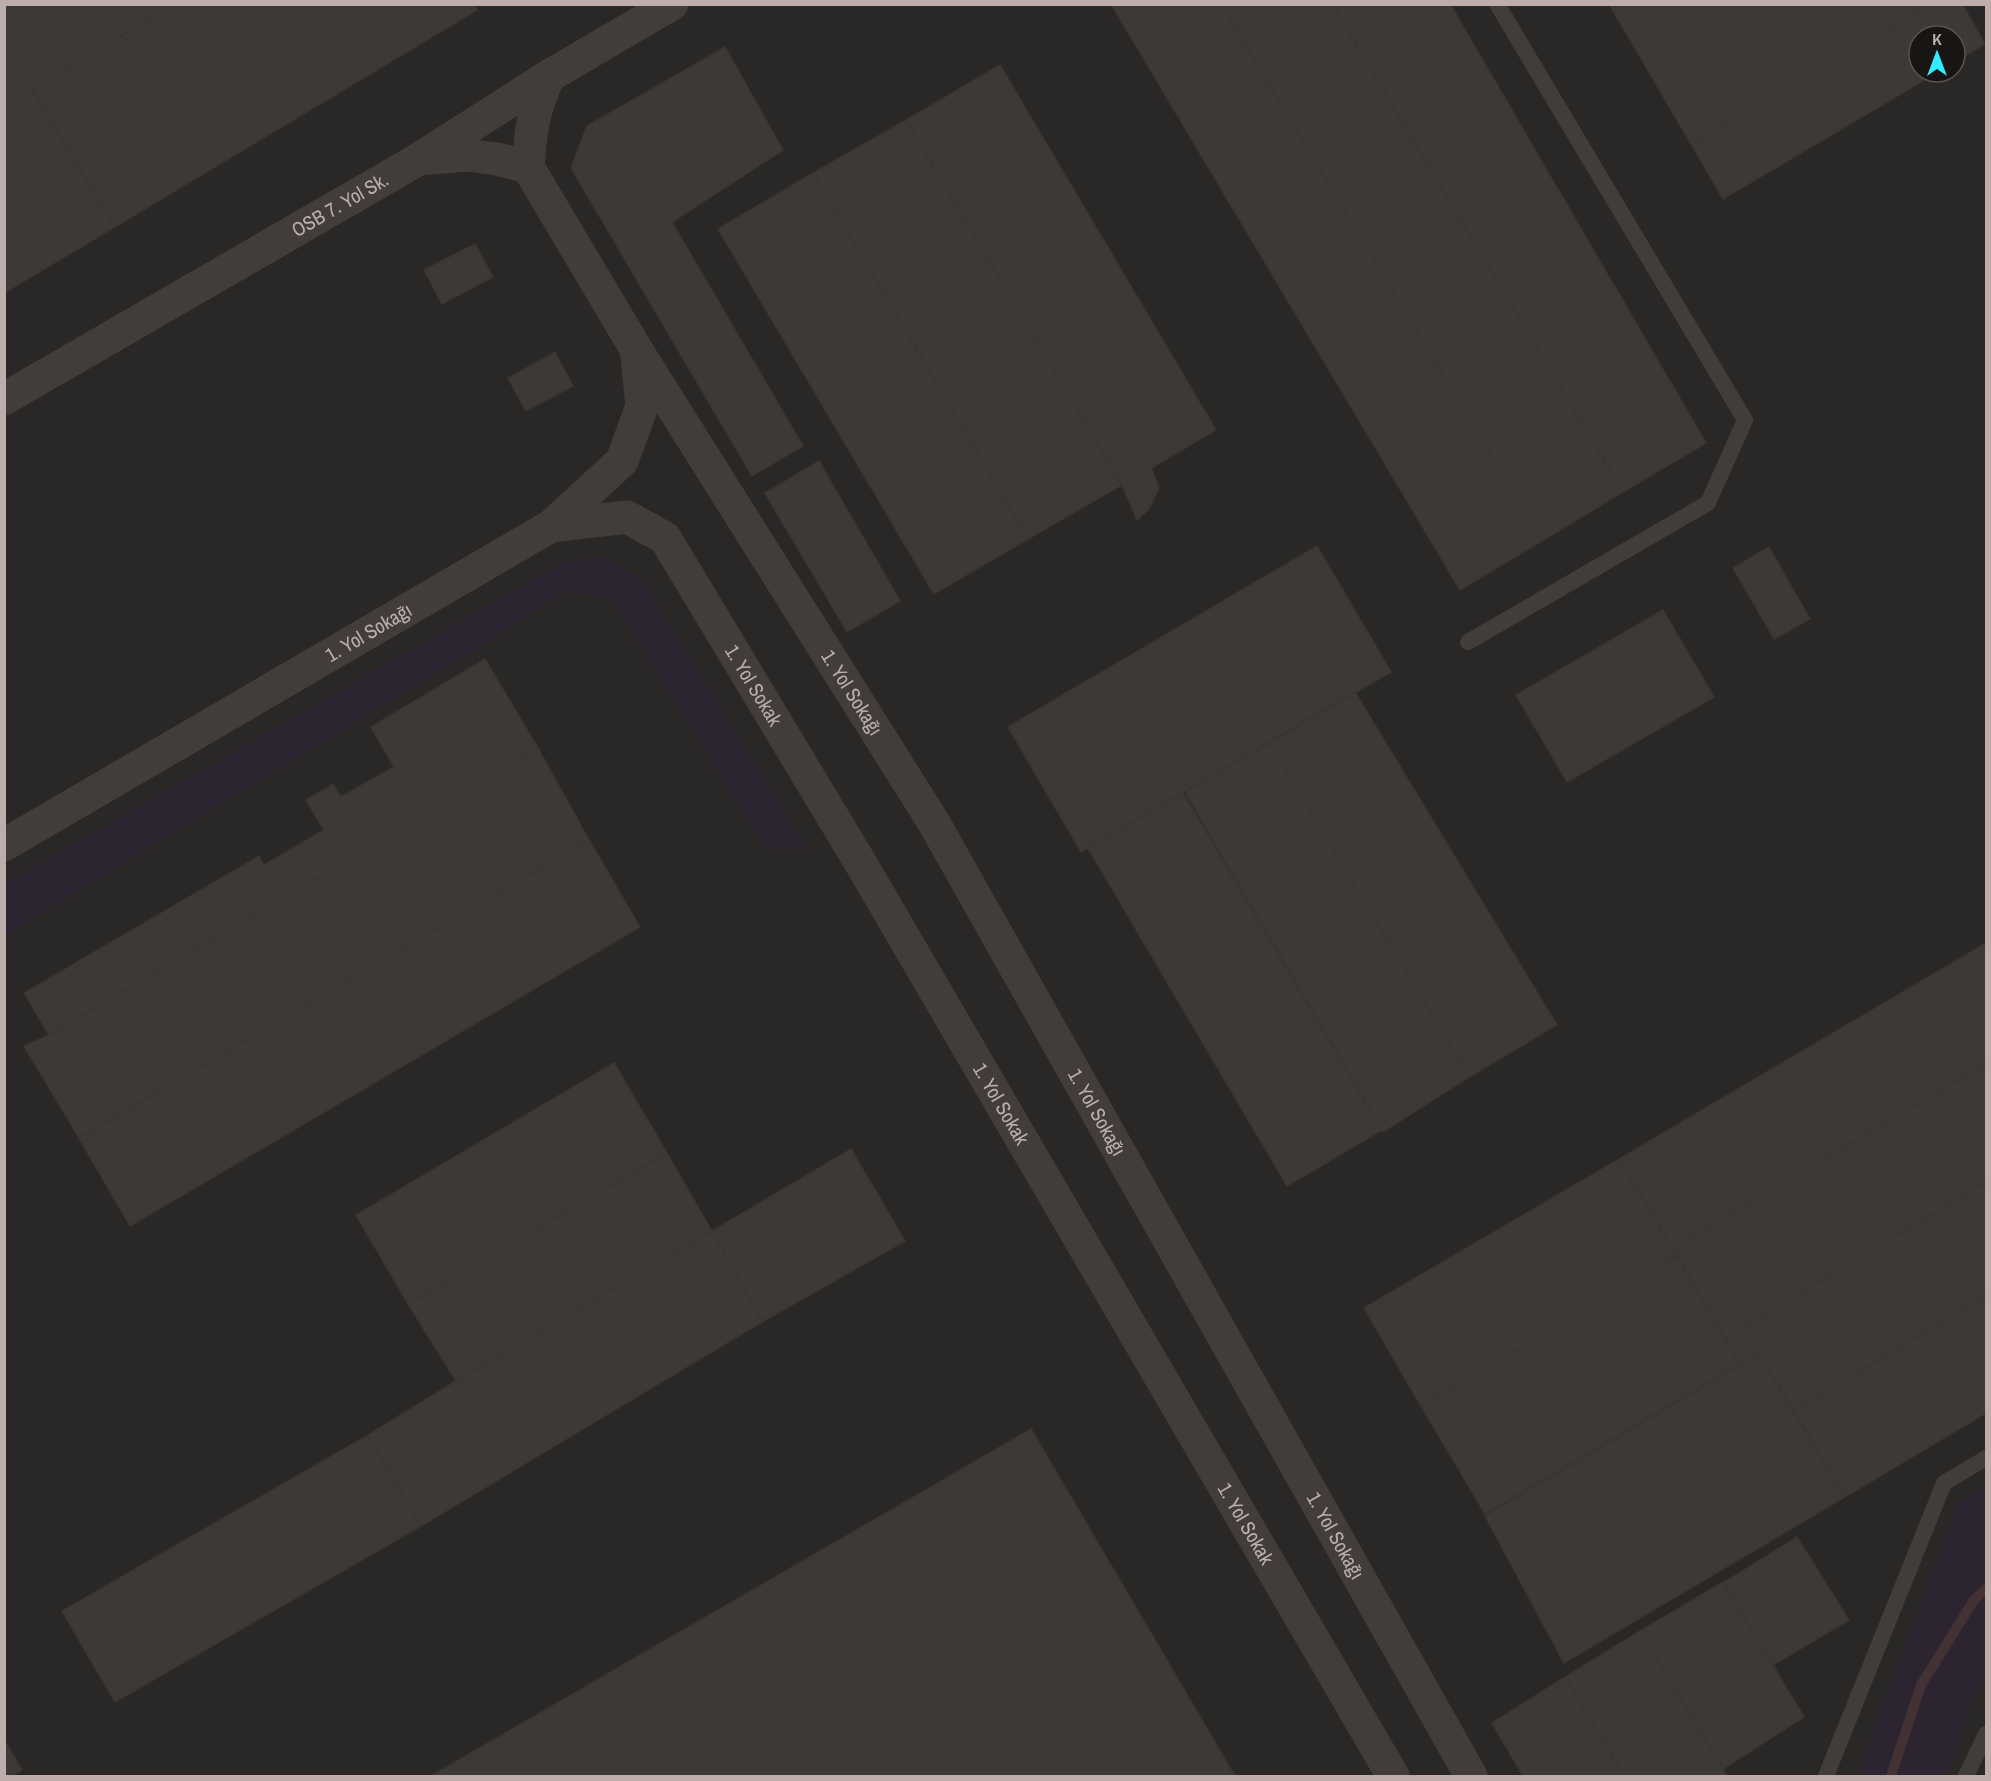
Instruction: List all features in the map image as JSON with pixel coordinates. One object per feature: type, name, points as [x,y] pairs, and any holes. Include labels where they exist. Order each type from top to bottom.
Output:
[{"type":"street","name":"OSB 7. Yol Sk.","points":[[4,399],[419,159],[549,76],[672,4]]},
{"type":"street","points":[[549,76],[536,105],[528,167],[636,350]]},
{"type":"street","points":[[419,159],[467,154],[528,167]]},
{"type":"street","name":"1. Yol Sokağı","points":[[4,845],[551,526],[622,461],[642,406],[636,350]]},
{"type":"street","name":"1. Yol Sokağı","points":[[636,350],[934,823],[1471,1776]]},
{"type":"street","name":"1. Yol Sokak","points":[[551,526],[627,517],[665,538],[860,862],[1393,1776]]},
{"type":"lane","points":[[1468,642],[1708,503],[1745,420],[1497,4]]},
{"type":"lane","points":[[1826,1776],[1944,1483],[1986,1458]]},
{"type":"lane","points":[[1966,1776],[1986,1734]]},
{"type":"shaded area","points":[[5,5],[1986,5],[1986,1776],[5,1776]]},
{"type":"shaded area","points":[[602,556],[642,581],[807,849],[766,849],[613,600],[566,591],[481,646],[5,935],[5,884],[562,563]]},
{"type":"shaded area","points":[[1986,1487],[1986,1677],[1971,1702],[1948,1776],[1857,1776],[1958,1503]]},
{"type":"building","points":[[4,4],[168,4],[170,7],[32,90],[115,227],[4,293]]},
{"type":"building","points":[[168,4],[474,4],[477,10],[115,227],[32,90],[170,7]]},
{"type":"building","points":[[1111,4],[1221,4],[1542,541],[1460,590]]},
{"type":"building","points":[[1221,4],[1332,4],[1623,492],[1542,541]]},
{"type":"building","points":[[1332,4],[1450,4],[1706,443],[1623,492]]},
{"type":"building","points":[[1609,4],[1931,4],[1691,144]]},
{"type":"building","points":[[1931,4],[1962,4],[1985,44],[1967,55],[1967,24],[1907,24],[1907,84],[1918,84],[1723,199],[1691,144]]},
{"type":"building","points":[[725,47],[783,150],[672,222],[803,446],[752,476],[571,168],[587,126]]},
{"type":"building","points":[[1000,65],[1216,430],[1151,468],[1159,488],[1149,509],[1137,520],[1122,485],[906,120]]},
{"type":"building","points":[[906,120],[1122,485],[1028,539],[813,173]]},
{"type":"building","points":[[813,173],[1028,539],[934,594],[718,229]]},
{"type":"building","points":[[475,244],[493,277],[442,304],[424,270]]},
{"type":"building","points":[[555,352],[573,386],[526,411],[508,378]]},
{"type":"building","points":[[819,461],[900,601],[847,632],[765,493]]},
{"type":"building","points":[[1317,546],[1391,672],[1081,852],[1008,727]]},
{"type":"building","points":[[1769,547],[1810,619],[1774,639],[1733,568]]},
{"type":"building","points":[[1663,610],[1714,697],[1567,782],[1516,695]]},
{"type":"building","points":[[485,659],[538,748],[49,1035],[24,993],[259,856],[264,865],[324,830],[306,800],[333,784],[341,797],[394,767],[371,727]]},
{"type":"building","points":[[1355,692],[1557,1025],[1469,1077],[1269,742]]},
{"type":"building","points":[[1269,742],[1469,1077],[1383,1132],[1185,792]]},
{"type":"building","points":[[538,748],[589,840],[79,1138],[24,1046],[49,1035]]},
{"type":"building","points":[[1183,793],[1382,1130],[1287,1186],[1088,848]]},
{"type":"building","points":[[589,840],[640,927],[130,1226],[79,1138]]},
{"type":"building","points":[[1986,943],[1986,1064],[1672,1248],[1619,1159]]},
{"type":"building","points":[[614,1063],[667,1153],[408,1304],[356,1215]]},
{"type":"building","points":[[1986,1064],[1986,1182],[1725,1338],[1672,1248]]},
{"type":"building","points":[[851,1149],[905,1241],[762,1322],[712,1231]]},
{"type":"building","points":[[667,1153],[712,1231],[456,1381],[408,1304]]},
{"type":"building","points":[[1619,1159],[1677,1256],[1421,1406],[1364,1308]]},
{"type":"building","points":[[1986,1182],[1986,1296],[1793,1411],[1759,1353],[1740,1364],[1725,1338]]},
{"type":"building","points":[[712,1231],[762,1322],[421,1526],[368,1435]]},
{"type":"building","points":[[1677,1256],[1740,1364],[1485,1514],[1421,1406]]},
{"type":"building","points":[[1986,1296],[1986,1413],[1845,1497],[1793,1411]]},
{"type":"building","points":[[1759,1353],[1845,1497],[1564,1663],[1485,1516]]},
{"type":"building","points":[[1031,1429],[1235,1776],[431,1776]]},
{"type":"building","points":[[368,1435],[421,1526],[115,1702],[62,1611]]},
{"type":"building","points":[[1797,1537],[1849,1620],[1773,1665],[1723,1583]]},
{"type":"building","points":[[1723,1582],[1804,1717],[1723,1769],[1640,1631]]},
{"type":"building","points":[[1640,1631],[1727,1776],[1624,1776],[1565,1677]]},
{"type":"building","points":[[1565,1677],[1624,1776],[1523,1776],[1492,1723]]},
{"type":"building","points":[[4,1740],[22,1770],[11,1776],[4,1776]]},
{"type":"waterway","points":[[1891,1776],[1921,1685],[1974,1600],[1986,1589]]}]
